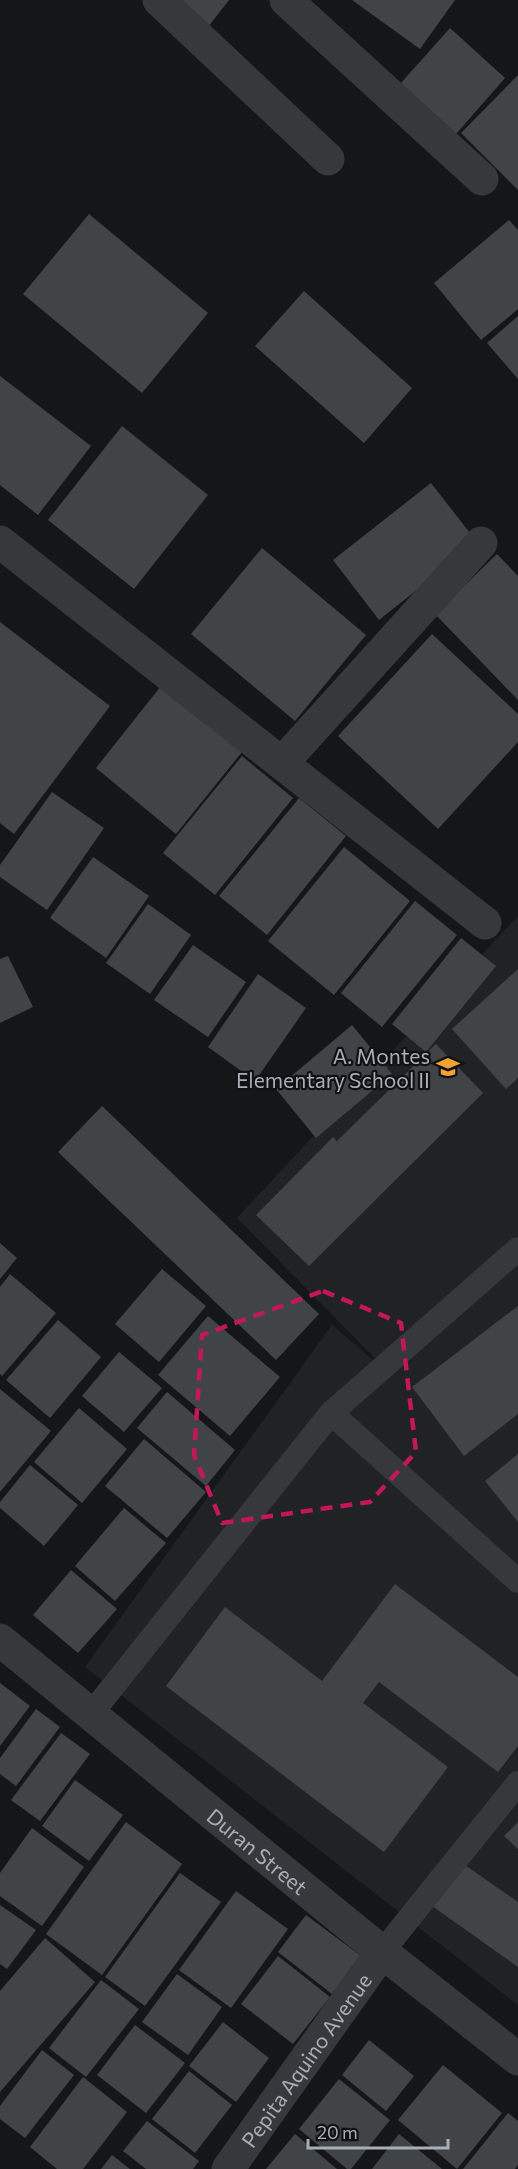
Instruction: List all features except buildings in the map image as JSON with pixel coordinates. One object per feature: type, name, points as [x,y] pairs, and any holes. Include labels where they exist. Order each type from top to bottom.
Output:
[{"type":"street","points":[[159,0],[328,159]]},
{"type":"street","points":[[285,0],[482,179]]},
{"type":"street","points":[[0,542],[485,923]]},
{"type":"street","points":[[282,763],[481,543]]},
{"type":"street","name":"Duran Street","points":[[0,1640],[382,1952],[518,2059]]},
{"type":"street","name":"Pepita Aquino Avenue","points":[[228,2169],[382,1952]]},
{"type":"lane","points":[[90,1714],[331,1413],[518,1249]]},
{"type":"lane","points":[[331,1413],[518,1581]]},
{"type":"lane","points":[[382,1952],[518,1783]]},
{"type":"highlighted area","points":[[323,1291],[401,1323],[416,1452],[370,1502],[222,1523],[194,1455],[202,1335]]},
{"type":"shaded area","points":[[518,916],[518,2005],[85,1667],[332,1325],[393,1377],[237,1218]]},
{"type":"place","name":"A. Montes Elementary School II","points":[[448,1067]]}]
